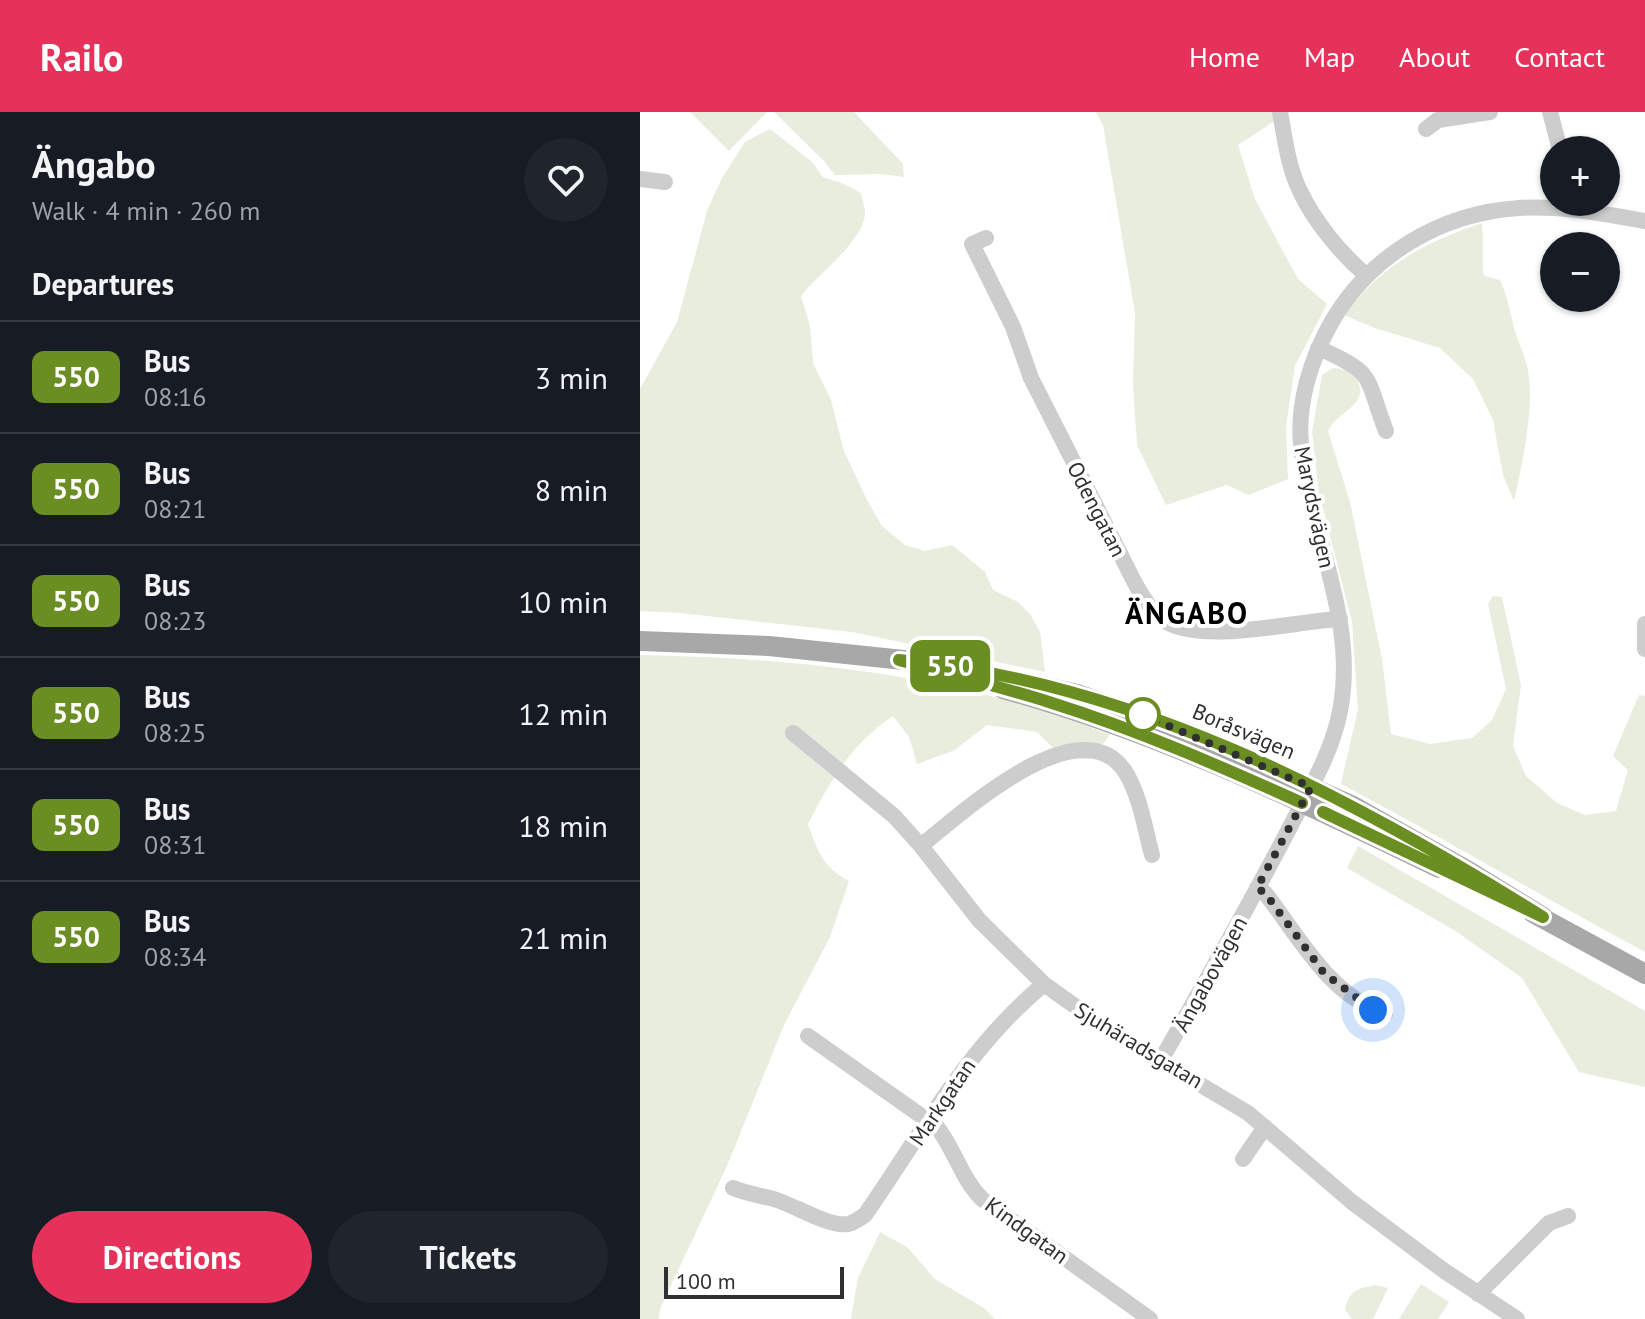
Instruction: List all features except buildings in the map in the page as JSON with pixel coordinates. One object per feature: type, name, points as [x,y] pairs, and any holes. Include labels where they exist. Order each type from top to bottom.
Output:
[{"type":"main road","name":"Boråsvägen","points":[[640,641],[769,646],[899,660],[1051,702],[1232,771],[1307,795],[1543,917],[1645,974]]},
{"type":"street","points":[[1280,112],[1288,157],[1301,194],[1328,233],[1366,275]]},
{"type":"street","points":[[1426,129],[1438,120],[1490,112]]},
{"type":"street","points":[[1550,112],[1556,136]]},
{"type":"street","points":[[640,179],[665,182]]},
{"type":"street","name":"Marydsvägen","points":[[1307,795],[1334,737],[1346,666],[1340,619],[1305,479],[1300,440],[1305,390],[1318,348],[1341,307],[1366,275],[1409,242],[1443,225],[1517,208],[1540,207]]},
{"type":"street","name":"Marydsvägen","points":[[1618,216],[1645,221]]},
{"type":"street","name":"Odengatan","points":[[986,238],[972,244],[978,261],[1013,327],[1031,378],[1131,576],[1151,609],[1164,621],[1179,628],[1207,632],[1340,619]]},
{"type":"street","points":[[1318,348],[1359,368],[1370,380],[1386,431]]},
{"type":"street","points":[[1645,624],[1645,649]]},
{"type":"street","name":"Sjuhäradsgatan","points":[[793,733],[876,800],[921,846],[979,920],[1044,984],[1107,1029],[1235,1104],[1352,1202],[1517,1319]]},
{"type":"street","points":[[921,846],[997,785],[1026,768],[1056,755],[1086,750],[1102,754],[1126,772],[1152,855]]},
{"type":"street","name":"Ängabovägen","points":[[1161,1060],[1307,795]]},
{"type":"street","points":[[1257,888],[1265,893],[1324,973],[1373,1010],[1385,1014]]},
{"type":"street","name":"Markgatan","points":[[733,1188],[834,1223],[847,1224],[865,1215],[966,1065],[994,1029],[1044,984]]},
{"type":"street","name":"Kindgatan","points":[[808,1036],[928,1120],[947,1140],[963,1175],[982,1199],[1150,1319]]},
{"type":"street","points":[[1243,1159],[1265,1127]]},
{"type":"street","points":[[1478,1294],[1549,1223],[1568,1216]]},
{"type":"shaded area","points":[[690,112],[767,112],[729,151]]},
{"type":"shaded area","points":[[774,112],[854,112],[903,164],[904,177],[835,175]]},
{"type":"shaded area","points":[[1096,112],[1274,112],[1276,120],[1238,145],[1255,199],[1298,279],[1327,304],[1295,366],[1286,426],[1288,479],[1248,495],[1227,485],[1166,505],[1137,445],[1133,385],[1135,313],[1103,125]]},
{"type":"shaded area","points":[[770,129],[811,161],[823,177],[861,193],[865,212],[858,234],[801,296],[810,326],[813,363],[831,400],[844,451],[867,500],[882,526],[905,545],[925,551],[952,545],[985,572],[993,590],[1018,602],[1030,614],[1040,632],[1045,672],[852,632],[640,611],[640,389],[677,322],[707,211],[722,178],[745,142]]},
{"type":"shaded area","points":[[1482,223],[1484,276],[1500,280],[1527,365],[1530,385],[1527,436],[1514,501],[1503,475],[1493,420],[1473,379],[1440,348],[1344,315],[1373,282],[1405,258],[1441,239]]},
{"type":"shaded area","points":[[1333,368],[1351,374],[1360,387],[1356,401],[1328,431],[1350,502],[1382,659],[1391,734],[1430,744],[1472,738],[1492,720],[1506,689],[1488,604],[1493,596],[1502,597],[1521,685],[1513,746],[1526,776],[1557,803],[1585,815],[1616,811],[1628,770],[1613,756],[1639,695],[1645,696],[1645,952],[1341,784],[1358,709],[1352,622],[1319,493],[1312,432],[1322,375]]},
{"type":"shaded area","points":[[640,655],[760,660],[938,684],[1054,714],[1110,735],[1091,759],[1064,759],[1037,732],[987,725],[955,750],[917,764],[909,737],[893,716],[866,738],[843,764],[808,824],[827,864],[849,881],[830,937],[784,1025],[727,1166],[660,1309],[659,1319],[640,1319]]},
{"type":"shaded area","points":[[1358,846],[1645,1011],[1645,1087],[1579,1072],[1522,978],[1457,932],[1347,868]]},
{"type":"shaded area","points":[[880,1232],[907,1247],[935,1279],[984,1308],[995,1319],[851,1319],[858,1278]]},
{"type":"shaded area","points":[[1421,1284],[1449,1302],[1438,1319],[1399,1319]]},
{"type":"shaded area","points":[[1375,1285],[1388,1288],[1373,1319],[1352,1319],[1345,1310],[1349,1298],[1359,1289]]},
{"type":"bus line","name":"550","points":[[1302,803],[1232,771],[1105,721],[1051,702],[899,660],[942,664],[1026,681],[1077,694],[1189,733],[1353,806],[1543,917],[1323,812]]},
{"type":"district","name":"ÄNGABO","points":[[1187,612]]},
{"type":"route","points":[[1143,715],[1311,787],[1257,888],[1265,893],[1324,973],[1373,1010]]}]
